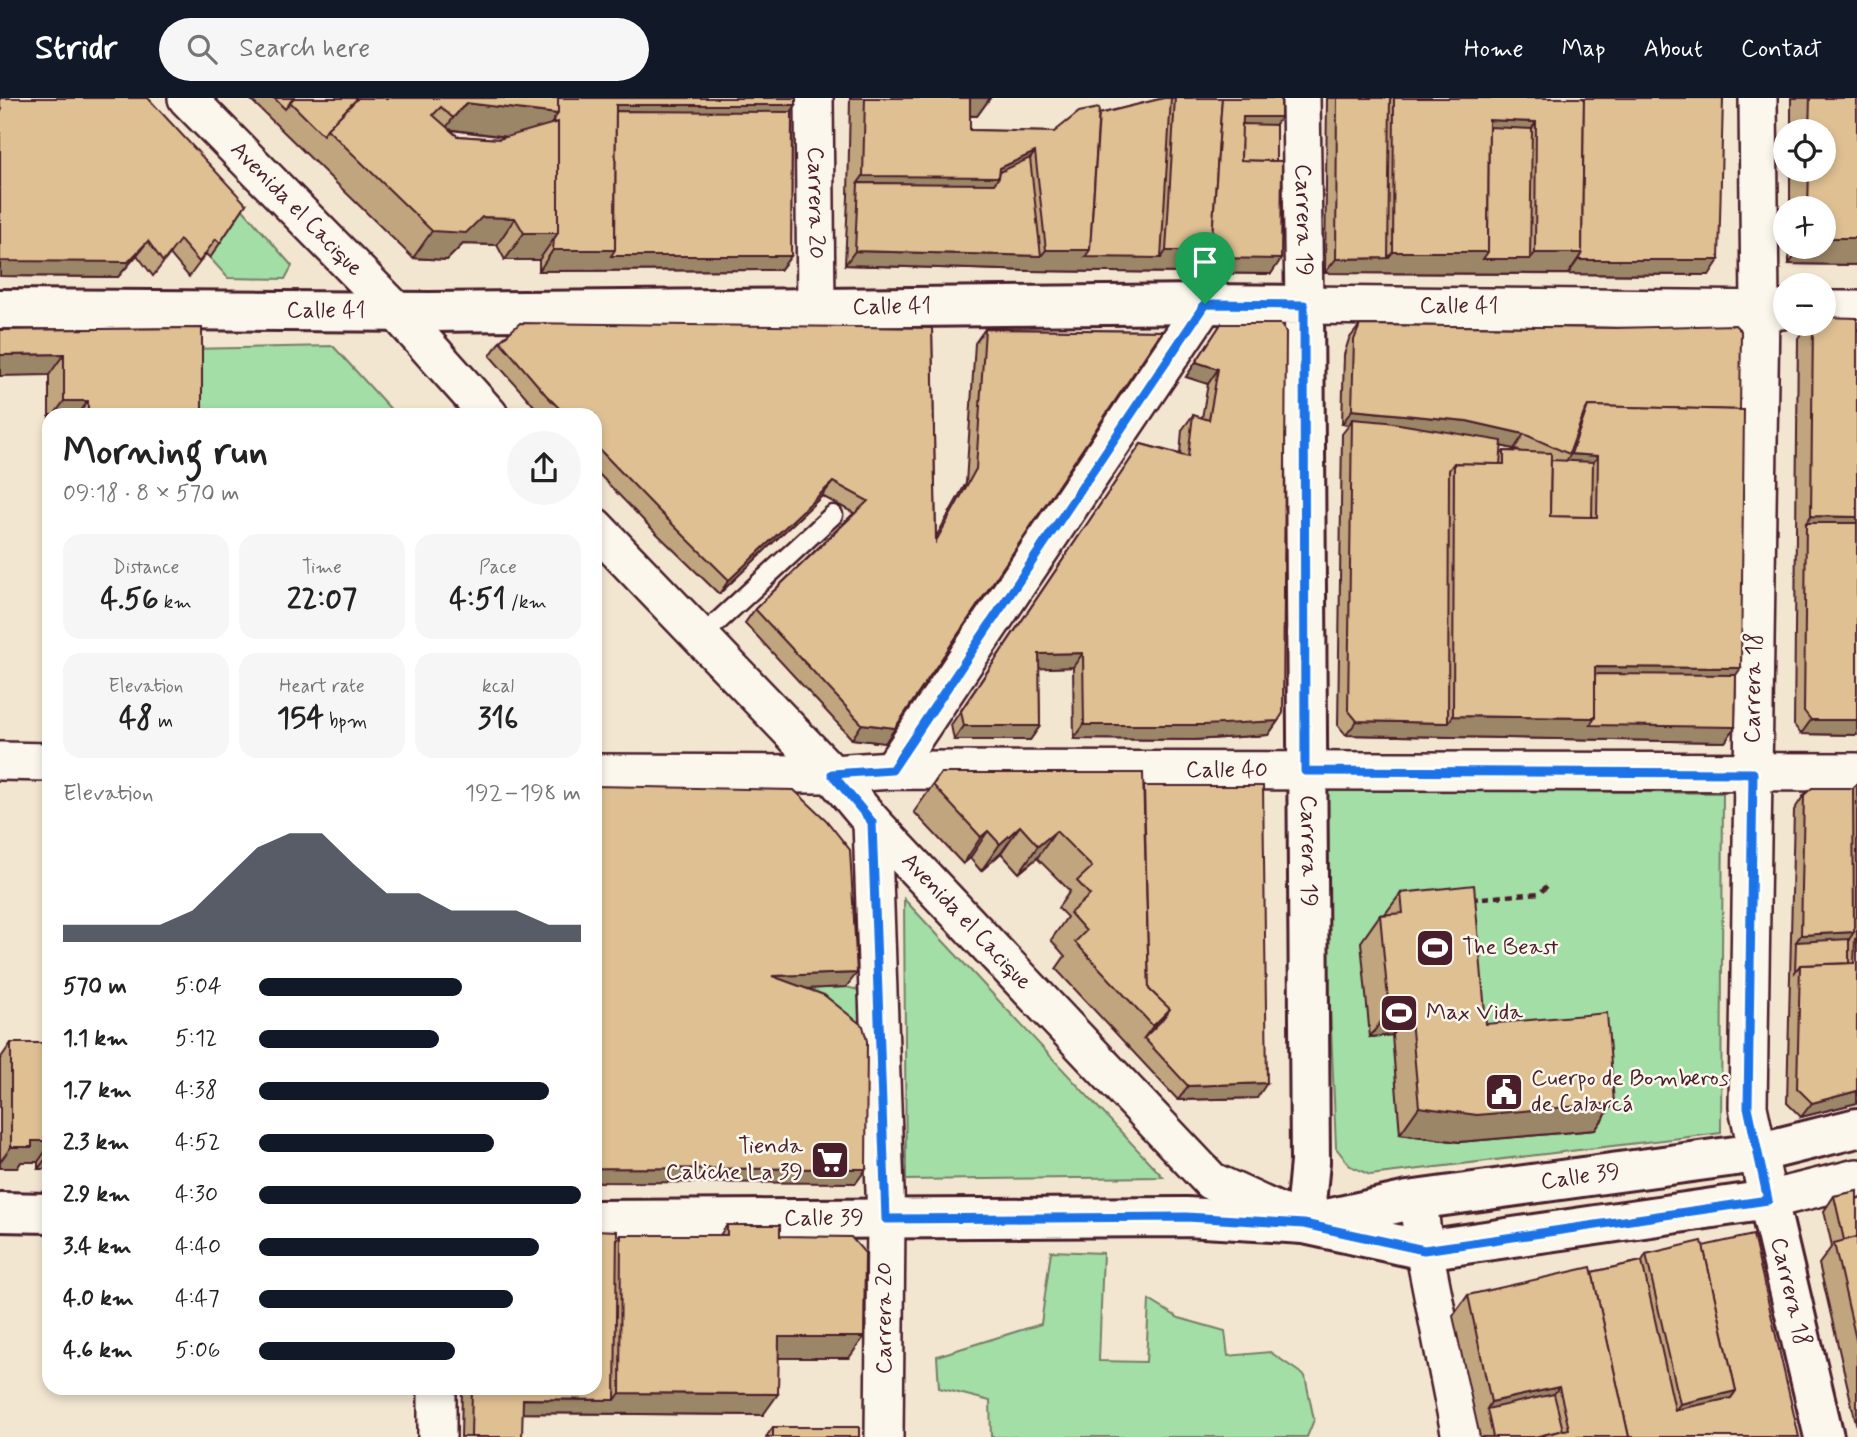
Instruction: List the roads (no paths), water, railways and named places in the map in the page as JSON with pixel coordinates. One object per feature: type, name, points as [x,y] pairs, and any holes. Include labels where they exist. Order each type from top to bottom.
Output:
[{"type":"street","name":"Avenida el Cacique","points":[[187,98],[397,312],[475,408]]},
{"type":"street","name":"Carrera 20","points":[[814,98],[816,307]]},
{"type":"street","name":"Carrera 19","points":[[1301,98],[1310,1162],[1304,1224]]},
{"type":"street","name":"Carrera 18","points":[[1758,98],[1772,310],[1753,773],[1748,1107],[1825,1437]]},
{"type":"street","name":"Calle 41","points":[[0,309],[397,312],[1205,304],[1772,310]]},
{"type":"street","points":[[892,770],[1205,304]]},
{"type":"street","points":[[1836,310],[1857,310]]},
{"type":"street","name":"Avenida el Cacique","points":[[602,534],[832,774],[872,822],[1211,1181],[1304,1224]]},
{"type":"street","points":[[0,761],[42,762]]},
{"type":"street","name":"Calle 40","points":[[602,773],[832,774],[892,770],[1857,772]]},
{"type":"street","name":"Carrera 20","points":[[872,822],[886,1219],[884,1437]]},
{"type":"street","name":"Calle 39","points":[[1304,1224],[1418,1200],[1757,1153],[1857,1128]]},
{"type":"street","name":"Calle 39","points":[[602,1220],[1186,1217],[1304,1224],[1424,1250],[1768,1200],[1857,1178]]},
{"type":"street","points":[[1418,1200],[1424,1250],[1461,1437]]},
{"type":"street","points":[[0,1212],[42,1213]]},
{"type":"street","points":[[437,1395],[437,1437]]},
{"type":"lane","points":[[700,638],[833,515]]},
{"type":"place","name":"The Beast","points":[[1435,948]]},
{"type":"place","name":"Max Vida","points":[[1399,1013]]},
{"type":"place","name":"Cuerpo de Bomberos de Calarcá","points":[[1504,1092]]},
{"type":"place","name":"Tienda Caliche La 39","points":[[830,1160]]}]
